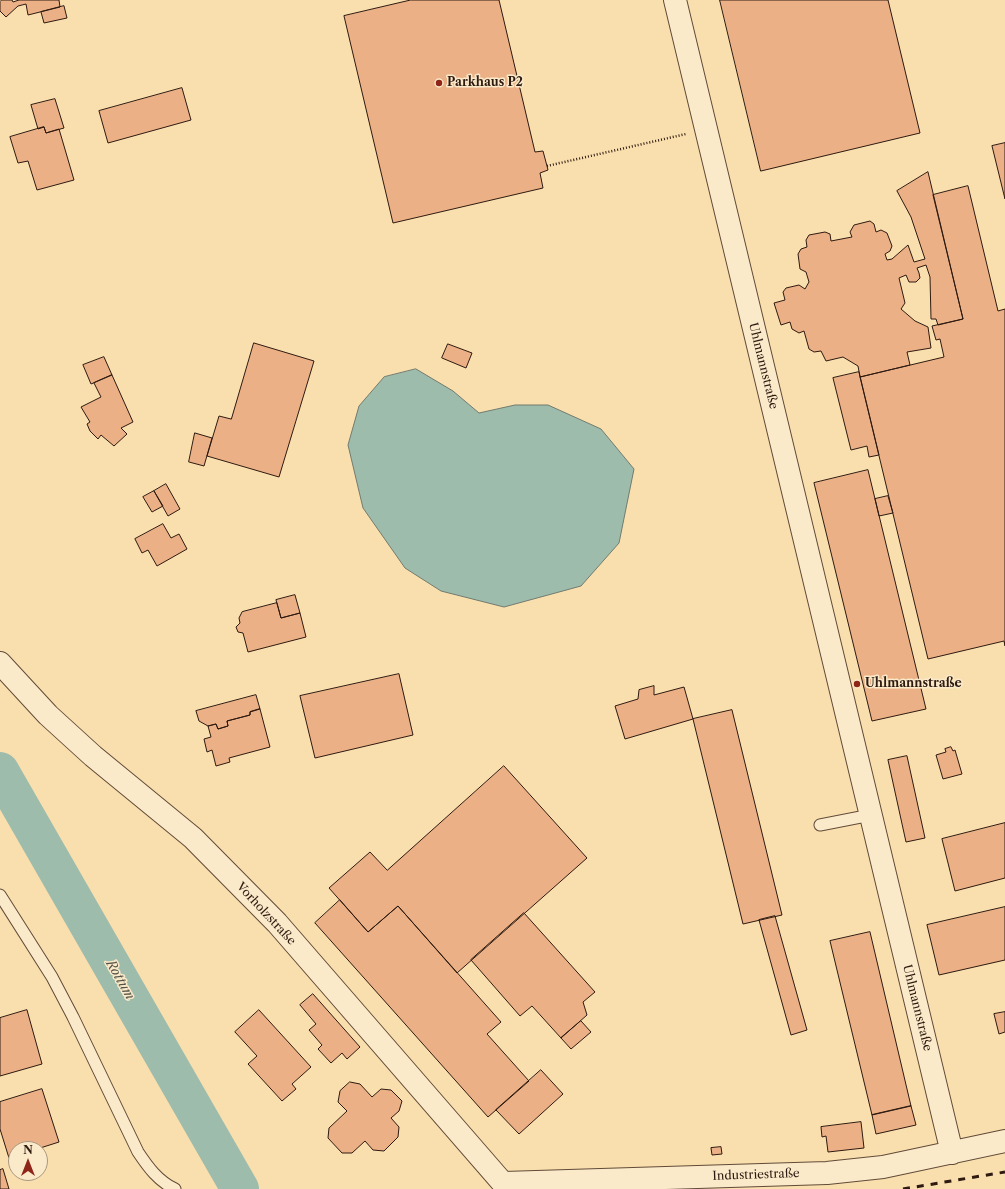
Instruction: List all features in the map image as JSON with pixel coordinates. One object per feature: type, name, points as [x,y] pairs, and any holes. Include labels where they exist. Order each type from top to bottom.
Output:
[{"type":"street","name":"Uhlmannstraße","points":[[675,0],[952,1153]]},
{"type":"street","name":"Vorholzstraße","points":[[0,662],[48,715],[92,756],[193,838],[277,923],[506,1186]]},
{"type":"street","name":"Industriestraße","points":[[506,1186],[827,1173],[883,1167],[1005,1141]]},
{"type":"lane","points":[[820,826],[871,815]]},
{"type":"lane","points":[[0,895],[52,977],[73,1017],[138,1152],[151,1171],[168,1186],[175,1189]]},
{"type":"path","points":[[547,166],[706,129]]},
{"type":"shaded area","points":[[416,369],[453,391],[479,413],[515,405],[548,405],[601,429],[634,469],[619,543],[581,586],[504,607],[441,591],[405,568],[363,508],[348,445],[359,406],[384,377]]},
{"type":"building","points":[[2,0],[12,0],[13,2],[19,0],[59,0],[60,7],[28,15],[26,4],[18,6],[6,17],[0,11],[0,2]]},
{"type":"building","name":"Parkhaus P2","points":[[411,0],[499,0],[535,152],[543,151],[548,170],[540,173],[543,188],[393,223],[344,16]]},
{"type":"building","points":[[720,0],[888,0],[920,133],[761,171]]},
{"type":"building","points":[[64,6],[67,18],[44,23],[41,12]]},
{"type":"building","points":[[182,88],[191,120],[108,143],[99,111]]},
{"type":"building","points":[[55,99],[64,128],[46,133],[44,127],[38,129],[31,105]]},
{"type":"building","points":[[44,127],[46,133],[59,129],[74,180],[37,190],[28,161],[18,163],[10,137]]},
{"type":"building","points":[[1005,143],[1005,199],[992,146]]},
{"type":"building","points":[[928,172],[963,319],[938,325],[936,319],[931,319],[930,277],[926,265],[917,268],[920,278],[916,282],[909,282],[906,275],[899,278],[905,303],[901,309],[915,321],[928,327],[931,348],[907,352],[910,365],[860,377],[858,366],[843,357],[826,361],[821,351],[814,352],[809,349],[804,331],[799,333],[792,329],[790,322],[781,325],[774,303],[785,300],[783,292],[786,288],[799,285],[805,289],[809,282],[806,272],[800,269],[798,254],[801,249],[807,247],[806,240],[809,235],[825,232],[830,234],[831,241],[852,237],[850,232],[854,225],[870,221],[874,224],[876,232],[881,230],[887,233],[892,246],[890,251],[885,254],[887,260],[892,259],[908,245],[914,262],[925,259],[911,217],[897,191]]},
{"type":"building","points":[[968,186],[998,311],[1005,309],[1005,646],[1004,641],[928,659],[860,377],[944,357],[940,339],[936,340],[932,326],[963,319],[933,195]]},
{"type":"building","points":[[254,343],[314,361],[279,477],[207,456],[219,416],[231,419]]},
{"type":"building","points":[[448,344],[472,353],[466,368],[442,358]]},
{"type":"building","points":[[104,357],[112,375],[91,384],[83,365]]},
{"type":"building","points":[[859,372],[879,455],[869,457],[867,446],[851,450],[833,378]]},
{"type":"building","points":[[112,375],[133,422],[121,428],[127,434],[114,446],[101,435],[98,439],[90,431],[87,424],[90,422],[81,407],[101,397],[94,383]]},
{"type":"building","points":[[195,433],[212,438],[204,466],[189,462]]},
{"type":"building","points":[[868,470],[926,709],[872,721],[814,483]]},
{"type":"building","points":[[166,484],[180,509],[168,516],[154,491]]},
{"type":"building","points":[[154,491],[163,506],[152,512],[143,497]]},
{"type":"building","points":[[888,496],[893,513],[879,516],[875,499]]},
{"type":"building","points":[[163,524],[171,538],[179,534],[187,549],[157,566],[148,550],[142,553],[135,539]]},
{"type":"building","points":[[295,595],[300,613],[281,618],[276,600]]},
{"type":"building","points":[[277,603],[281,618],[300,613],[306,637],[248,652],[243,633],[238,632],[236,627],[240,623],[239,618],[242,612]]},
{"type":"building","points":[[399,674],[413,735],[315,758],[300,696]]},
{"type":"building","points":[[654,686],[654,695],[684,687],[693,719],[625,739],[615,706],[638,699],[639,690]]},
{"type":"building","points":[[256,695],[260,709],[250,712],[250,715],[227,721],[228,726],[218,729],[216,724],[208,726],[199,721],[196,711]]},
{"type":"building","points":[[260,709],[270,747],[229,758],[230,762],[216,766],[212,750],[207,752],[204,739],[211,737],[208,726],[216,724],[218,729],[228,726],[227,721],[250,715],[250,712]]},
{"type":"building","points":[[732,710],[782,915],[743,924],[693,719]]},
{"type":"building","points":[[951,747],[953,751],[955,750],[962,774],[943,779],[936,755],[946,752],[945,749]]},
{"type":"building","points":[[907,756],[925,838],[906,842],[888,760]]},
{"type":"building","points":[[504,766],[587,858],[457,973],[398,906],[368,932],[329,888],[370,852],[387,870]]},
{"type":"building","points":[[1005,823],[1005,878],[955,891],[942,839]]},
{"type":"building","points":[[340,900],[368,932],[398,906],[501,1022],[487,1034],[529,1081],[488,1117],[315,923]]},
{"type":"building","points":[[1005,907],[1005,960],[939,975],[927,925]]},
{"type":"building","points":[[524,913],[595,992],[583,1002],[587,1015],[561,1038],[532,1006],[520,1016],[471,960]]},
{"type":"building","points":[[775,916],[807,1030],[791,1035],[759,920]]},
{"type":"building","points":[[870,932],[911,1106],[872,1115],[830,941]]},
{"type":"building","points":[[313,994],[360,1047],[347,1059],[342,1053],[331,1063],[318,1049],[322,1045],[309,1030],[316,1024],[300,1005]]},
{"type":"building","points":[[27,1010],[42,1064],[0,1076],[0,1018]]},
{"type":"building","points":[[259,1010],[311,1067],[292,1084],[296,1089],[282,1101],[248,1064],[257,1056],[235,1032]]},
{"type":"building","points":[[1005,1012],[1005,1032],[999,1034],[994,1014]]},
{"type":"building","points":[[581,1021],[591,1032],[571,1049],[561,1038]]},
{"type":"building","points":[[541,1070],[563,1094],[519,1134],[496,1110]]},
{"type":"building","points":[[350,1082],[360,1084],[372,1097],[381,1089],[391,1090],[402,1101],[399,1111],[391,1118],[399,1127],[398,1137],[384,1151],[373,1150],[365,1141],[352,1153],[342,1153],[328,1138],[329,1128],[347,1111],[338,1102],[340,1091]]},
{"type":"building","points":[[42,1089],[59,1142],[48,1146],[48,1141],[8,1141],[8,1155],[0,1129],[0,1102]]},
{"type":"building","points":[[911,1106],[916,1125],[876,1134],[872,1115]]},
{"type":"building","points":[[861,1122],[864,1148],[828,1152],[826,1136],[822,1137],[821,1127]]},
{"type":"building","points":[[721,1147],[722,1154],[712,1155],[711,1148]]},
{"type":"building","points":[[3,1169],[9,1189],[0,1189],[0,1170]]},
{"type":"waterway","name":"Rottum","points":[[0,771],[240,1189]]},
{"type":"railway","points":[[903,1189],[1005,1172]]},
{"type":"place","name":"Parkhaus P2","points":[[439,83]]},
{"type":"place","name":"Uhlmannstraße","points":[[857,684]]}]
